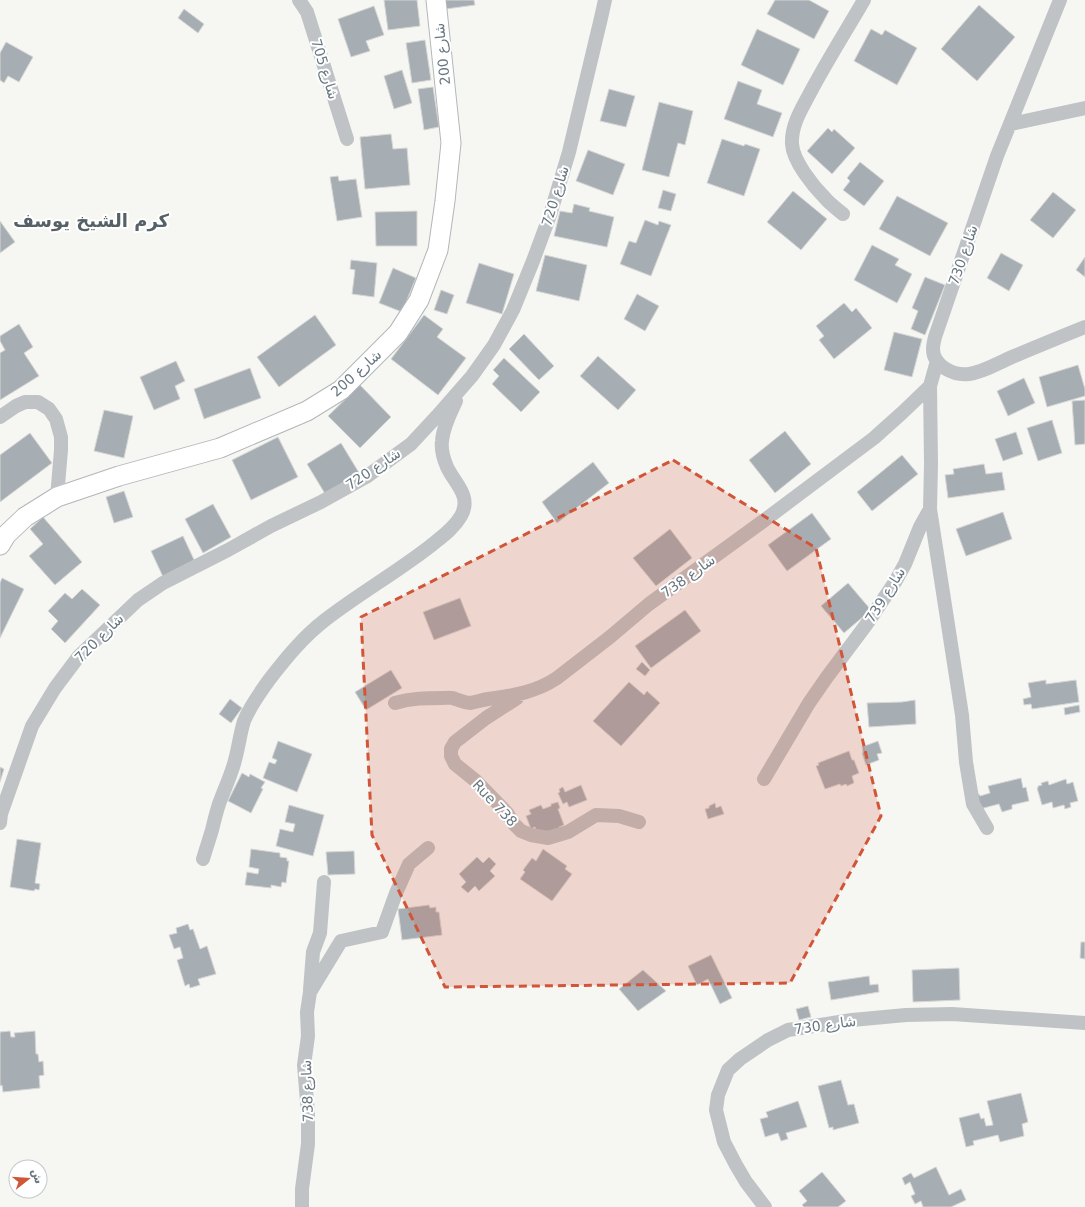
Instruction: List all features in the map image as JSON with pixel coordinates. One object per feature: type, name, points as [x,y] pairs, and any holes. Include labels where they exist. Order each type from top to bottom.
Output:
[{"type":"main road","name":"شارع 200","points":[[0,545],[6,535],[24,517],[57,497],[119,476],[220,448],[307,411],[341,390],[398,333],[420,300],[438,250],[445,201],[451,143],[436,0]]},
{"type":"street","name":"شارع 705","points":[[299,0],[307,12],[347,139]]},
{"type":"street","name":"شارع 720","points":[[0,823],[1,814],[32,726],[55,688],[79,656],[138,600],[163,583],[271,526],[322,502],[366,477],[411,444],[472,376],[494,345],[513,310],[550,215],[569,152],[604,0]]},
{"type":"street","points":[[843,214],[824,198],[802,170],[795,157],[792,144],[796,121],[822,69],[864,0]]},
{"type":"street","name":"شارع 730","points":[[937,361],[933,350],[934,337],[998,156],[1060,0]]},
{"type":"street","points":[[1010,124],[1085,108]]},
{"type":"street","points":[[930,386],[937,361],[945,369],[956,373],[968,374],[982,370],[1085,327]]},
{"type":"street","points":[[203,859],[219,803],[232,771],[245,720],[257,696],[269,680],[290,653],[324,620],[419,555],[453,528],[461,516],[464,508],[464,500],[461,490],[447,467],[442,441],[447,421],[460,394],[472,376]]},
{"type":"street","name":"شارع 739","points":[[764,779],[809,703],[866,625],[895,582],[905,564],[920,527],[930,509],[930,386]]},
{"type":"street","name":"شارع 738","points":[[394,703],[418,698],[455,698],[468,703],[510,697],[549,683],[649,604],[874,438],[930,386]]},
{"type":"street","points":[[0,417],[16,406],[25,402],[38,402],[49,409],[56,419],[61,437],[57,497]]},
{"type":"street","points":[[930,509],[962,714],[966,762],[973,804],[987,828]]},
{"type":"street","name":"Rue 738","points":[[524,693],[486,718],[455,742],[451,749],[451,756],[455,764],[476,781],[521,831],[530,835],[548,838],[568,832],[596,815],[619,816],[639,822]]},
{"type":"street","name":"شارع 738","points":[[302,1207],[302,1189],[308,1144],[308,1114],[304,1065],[308,1036],[307,1012],[310,992],[341,941],[382,932],[396,892],[409,864],[428,848]]},
{"type":"street","points":[[310,992],[313,952],[320,933],[324,882]]},
{"type":"street","name":"شارع 730","points":[[765,1207],[746,1182],[724,1142],[716,1110],[718,1095],[728,1070],[740,1059],[768,1040],[788,1030],[852,1020],[906,1015],[952,1014],[1085,1023]]},
{"type":"highlighted area","points":[[673,460],[816,548],[881,816],[790,983],[445,987],[372,835],[361,617]]},
{"type":"building","points":[[384,0],[417,0],[420,26],[388,30]]},
{"type":"building","points":[[445,0],[474,0],[475,5],[446,9]]},
{"type":"building","points":[[775,0],[809,0],[829,11],[814,39],[767,14]]},
{"type":"building","points":[[979,5],[1015,37],[977,81],[941,49]]},
{"type":"building","points":[[374,6],[384,35],[366,41],[370,51],[351,57],[338,19]]},
{"type":"building","points":[[184,9],[204,24],[198,33],[178,18]]},
{"type":"building","points":[[757,29],[800,49],[783,85],[741,65]]},
{"type":"building","points":[[871,29],[882,35],[885,30],[917,48],[897,85],[854,61]]},
{"type":"building","points":[[425,40],[431,80],[412,83],[406,43]]},
{"type":"building","points":[[6,42],[33,57],[19,82],[8,76],[4,83],[0,80],[0,53]]},
{"type":"building","points":[[402,70],[412,103],[394,109],[384,76]]},
{"type":"building","points":[[738,81],[762,90],[757,104],[782,113],[773,137],[724,119]]},
{"type":"building","points":[[433,87],[439,127],[424,130],[418,89]]},
{"type":"building","points":[[609,89],[635,96],[626,127],[600,121]]},
{"type":"building","points":[[659,102],[693,111],[685,145],[678,143],[669,177],[642,170]]},
{"type":"building","points":[[828,128],[832,132],[834,129],[855,148],[832,174],[807,151]]},
{"type":"building","points":[[391,134],[393,149],[407,148],[410,185],[365,189],[360,137]]},
{"type":"building","points":[[722,139],[760,149],[744,196],[707,183]]},
{"type":"building","points":[[588,150],[625,164],[613,195],[576,181]]},
{"type":"building","points":[[860,162],[884,181],[864,206],[843,190],[850,181],[847,178]]},
{"type":"building","points":[[338,176],[339,181],[356,179],[362,217],[337,221],[330,177]]},
{"type":"building","points":[[663,190],[676,194],[671,211],[658,208]]},
{"type":"building","points":[[793,191],[827,219],[801,250],[767,222]]},
{"type":"building","points":[[1053,192],[1076,210],[1053,238],[1030,220]]},
{"type":"building","points":[[897,196],[948,223],[930,256],[879,229]]},
{"type":"building","points":[[574,204],[590,208],[589,211],[614,217],[607,247],[554,236],[560,211],[572,213]]},
{"type":"building","points":[[417,211],[417,246],[376,246],[375,212]]},
{"type":"building","points":[[645,220],[658,225],[659,221],[671,225],[651,276],[620,264],[629,241],[636,243]]},
{"type":"building","points":[[0,221],[15,242],[0,253]]},
{"type":"building","points":[[872,245],[899,259],[895,265],[912,274],[897,303],[854,280]]},
{"type":"building","points":[[1001,253],[1023,265],[1009,291],[987,278]]},
{"type":"building","points":[[545,255],[587,265],[579,301],[536,291]]},
{"type":"building","points":[[1085,257],[1085,277],[1076,270]]},
{"type":"building","points":[[351,260],[377,263],[374,297],[352,294],[355,270],[350,269]]},
{"type":"building","points":[[479,263],[514,274],[502,314],[466,303]]},
{"type":"building","points":[[393,268],[416,278],[402,312],[379,303]]},
{"type":"building","points":[[925,277],[945,285],[925,335],[911,329],[918,311],[912,308]]},
{"type":"building","points":[[441,290],[454,295],[447,314],[434,310]]},
{"type":"building","points":[[637,294],[659,306],[645,331],[624,319]]},
{"type":"building","points":[[844,303],[852,312],[856,308],[872,328],[834,359],[819,340],[824,336],[816,326]]},
{"type":"building","points":[[315,315],[336,345],[279,387],[257,357]]},
{"type":"building","points":[[424,315],[443,329],[437,337],[466,358],[438,395],[391,359]]},
{"type":"building","points":[[19,324],[33,347],[24,353],[39,376],[0,400],[0,353],[5,350],[0,341],[0,336]]},
{"type":"building","points":[[894,332],[922,339],[912,377],[884,370]]},
{"type":"building","points":[[524,334],[554,366],[539,380],[509,349]]},
{"type":"building","points":[[598,356],[636,390],[618,410],[580,376]]},
{"type":"building","points":[[504,358],[540,392],[521,412],[492,384],[499,376],[493,370]]},
{"type":"building","points":[[176,361],[185,381],[175,386],[180,399],[154,410],[140,377]]},
{"type":"building","points":[[1078,365],[1085,389],[1085,396],[1047,407],[1039,377]]},
{"type":"building","points":[[250,368],[261,398],[204,419],[194,389]]},
{"type":"building","points":[[1024,378],[1035,403],[1008,416],[997,391]]},
{"type":"building","points":[[360,385],[391,417],[360,448],[328,416]]},
{"type":"building","points":[[1085,400],[1085,444],[1075,445],[1072,401]]},
{"type":"building","points":[[104,410],[133,416],[124,458],[94,451]]},
{"type":"building","points":[[1052,420],[1062,453],[1038,461],[1027,428]]},
{"type":"building","points":[[785,431],[811,464],[775,493],[749,460]]},
{"type":"building","points":[[1016,432],[1023,454],[1003,461],[995,439]]},
{"type":"building","points":[[30,433],[52,463],[0,502],[0,455]]},
{"type":"building","points":[[278,437],[298,477],[251,500],[232,460]]},
{"type":"building","points":[[341,443],[361,476],[327,497],[307,464]]},
{"type":"building","points":[[902,455],[918,474],[872,511],[857,492]]},
{"type":"building","points":[[593,462],[609,483],[557,523],[542,502]]},
{"type":"building","points":[[984,464],[986,474],[1002,472],[1005,490],[948,498],[945,475],[954,474],[953,469]]},
{"type":"building","points":[[124,491],[133,517],[114,523],[106,497]]},
{"type":"building","points":[[213,504],[231,537],[203,553],[185,519]]},
{"type":"building","points":[[1003,512],[1012,539],[966,556],[956,529]]},
{"type":"building","points":[[812,513],[831,539],[787,571],[768,545]]},
{"type":"building","points":[[43,517],[82,562],[55,585],[29,556],[43,544],[30,529]]},
{"type":"building","points":[[670,529],[692,558],[656,586],[633,558]]},
{"type":"building","points":[[183,536],[196,564],[164,579],[151,551]]},
{"type":"building","points":[[2,578],[24,589],[0,638],[0,583]]},
{"type":"building","points":[[848,583],[871,610],[844,633],[821,606]]},
{"type":"building","points":[[82,589],[100,605],[65,643],[51,629],[58,621],[48,611],[65,593],[72,599]]},
{"type":"building","points":[[460,598],[471,626],[434,640],[423,612]]},
{"type":"building","points":[[685,610],[701,631],[651,668],[635,646]]},
{"type":"building","points":[[642,662],[650,670],[645,676],[636,669]]},
{"type":"building","points":[[391,670],[402,688],[366,710],[355,692]]},
{"type":"building","points":[[1046,680],[1046,684],[1076,680],[1079,702],[1032,709],[1031,704],[1024,705],[1023,699],[1031,697],[1028,683]]},
{"type":"building","points":[[629,682],[644,695],[647,691],[660,703],[621,746],[593,721]]},
{"type":"building","points":[[230,699],[242,708],[231,723],[219,714]]},
{"type":"building","points":[[915,700],[916,724],[869,727],[867,703]]},
{"type":"building","points":[[1079,705],[1080,712],[1065,715],[1064,708]]},
{"type":"building","points":[[278,741],[312,754],[297,792],[263,778],[269,762],[275,764],[277,760],[272,758]]},
{"type":"building","points":[[878,741],[882,753],[877,754],[879,760],[866,765],[862,753],[862,747]]},
{"type":"building","points":[[849,751],[859,773],[852,776],[854,783],[847,786],[846,784],[841,786],[840,784],[825,789],[816,766],[819,765],[818,763]]},
{"type":"building","points":[[0,767],[4,769],[0,782]]},
{"type":"building","points":[[242,773],[249,777],[250,774],[265,782],[251,813],[228,801]]},
{"type":"building","points":[[1021,778],[1023,788],[1026,787],[1029,801],[1012,805],[1012,809],[1002,812],[999,804],[980,809],[976,795],[979,794],[980,796],[990,793],[988,786]]},
{"type":"building","points":[[1066,779],[1067,784],[1073,782],[1078,801],[1070,803],[1071,807],[1065,809],[1064,805],[1053,808],[1052,802],[1042,805],[1037,788],[1038,786],[1042,785],[1041,783],[1048,781],[1049,785]]},
{"type":"building","points":[[581,785],[587,800],[569,807],[567,802],[563,804],[558,793],[560,792],[559,789],[563,787],[565,792]]},
{"type":"building","points":[[558,802],[560,808],[558,809],[564,825],[559,827],[560,830],[543,836],[537,833],[535,827],[531,829],[526,816],[531,814],[529,810],[541,805],[543,809]]},
{"type":"building","points":[[715,803],[716,808],[721,806],[724,814],[708,819],[705,809],[709,808],[709,806]]},
{"type":"building","points":[[289,805],[324,815],[313,856],[276,846],[280,829],[293,832],[295,824],[285,822]]},
{"type":"building","points":[[17,839],[41,843],[35,883],[40,884],[39,890],[35,889],[34,891],[10,887]]},
{"type":"building","points":[[251,849],[280,853],[280,857],[287,858],[287,861],[289,861],[286,883],[282,882],[281,887],[271,885],[271,888],[245,885],[247,872],[258,874],[259,869],[249,867]]},
{"type":"building","points":[[543,849],[567,866],[565,869],[572,874],[552,901],[520,879],[525,872],[523,870],[532,858],[536,861]]},
{"type":"building","points":[[354,851],[355,874],[328,875],[326,852]]},
{"type":"building","points":[[477,857],[483,863],[489,857],[496,864],[490,871],[495,876],[479,891],[475,886],[468,893],[461,887],[466,882],[459,874]]},
{"type":"building","points":[[429,905],[430,908],[436,907],[436,912],[439,912],[442,935],[402,940],[398,909]]},
{"type":"building","points":[[188,924],[190,930],[193,929],[200,949],[207,946],[216,974],[198,979],[200,985],[190,988],[189,984],[185,986],[177,960],[183,958],[180,947],[174,949],[169,935],[177,933],[176,928]]},
{"type":"building","points":[[1081,942],[1085,942],[1085,959],[1080,958]]},
{"type":"building","points":[[711,955],[732,998],[720,1004],[708,979],[697,985],[688,966]]},
{"type":"building","points":[[959,968],[960,1000],[913,1002],[912,970]]},
{"type":"building","points":[[643,970],[666,991],[638,1011],[619,989]]},
{"type":"building","points":[[869,976],[870,985],[878,984],[879,992],[831,1000],[828,982]]},
{"type":"building","points":[[808,1006],[811,1017],[799,1020],[796,1009]]},
{"type":"building","points":[[10,1031],[11,1037],[15,1037],[14,1033],[35,1031],[36,1054],[38,1054],[39,1062],[43,1061],[44,1075],[39,1076],[40,1088],[3,1092],[2,1085],[0,1086],[0,1032]]},
{"type":"building","points":[[841,1080],[848,1105],[854,1104],[859,1123],[833,1130],[833,1127],[829,1128],[818,1086]]},
{"type":"building","points":[[1021,1093],[1028,1122],[1022,1124],[1024,1136],[1000,1142],[998,1135],[973,1141],[974,1145],[966,1147],[959,1118],[979,1113],[981,1119],[984,1118],[986,1126],[993,1125],[987,1101]]},
{"type":"building","points":[[798,1101],[807,1127],[786,1133],[788,1139],[781,1141],[778,1133],[765,1137],[760,1119],[768,1117],[766,1112]]},
{"type":"building","points":[[936,1167],[949,1195],[961,1189],[966,1200],[951,1207],[923,1207],[921,1201],[915,1204],[911,1196],[915,1194],[910,1182],[905,1185],[902,1178],[911,1173],[914,1178]]},
{"type":"building","points":[[822,1172],[846,1201],[838,1207],[804,1207],[802,1205],[807,1201],[799,1191]]},
{"type":"district","name":"كرم الشيخ يوسف","points":[[91,220]]}]
